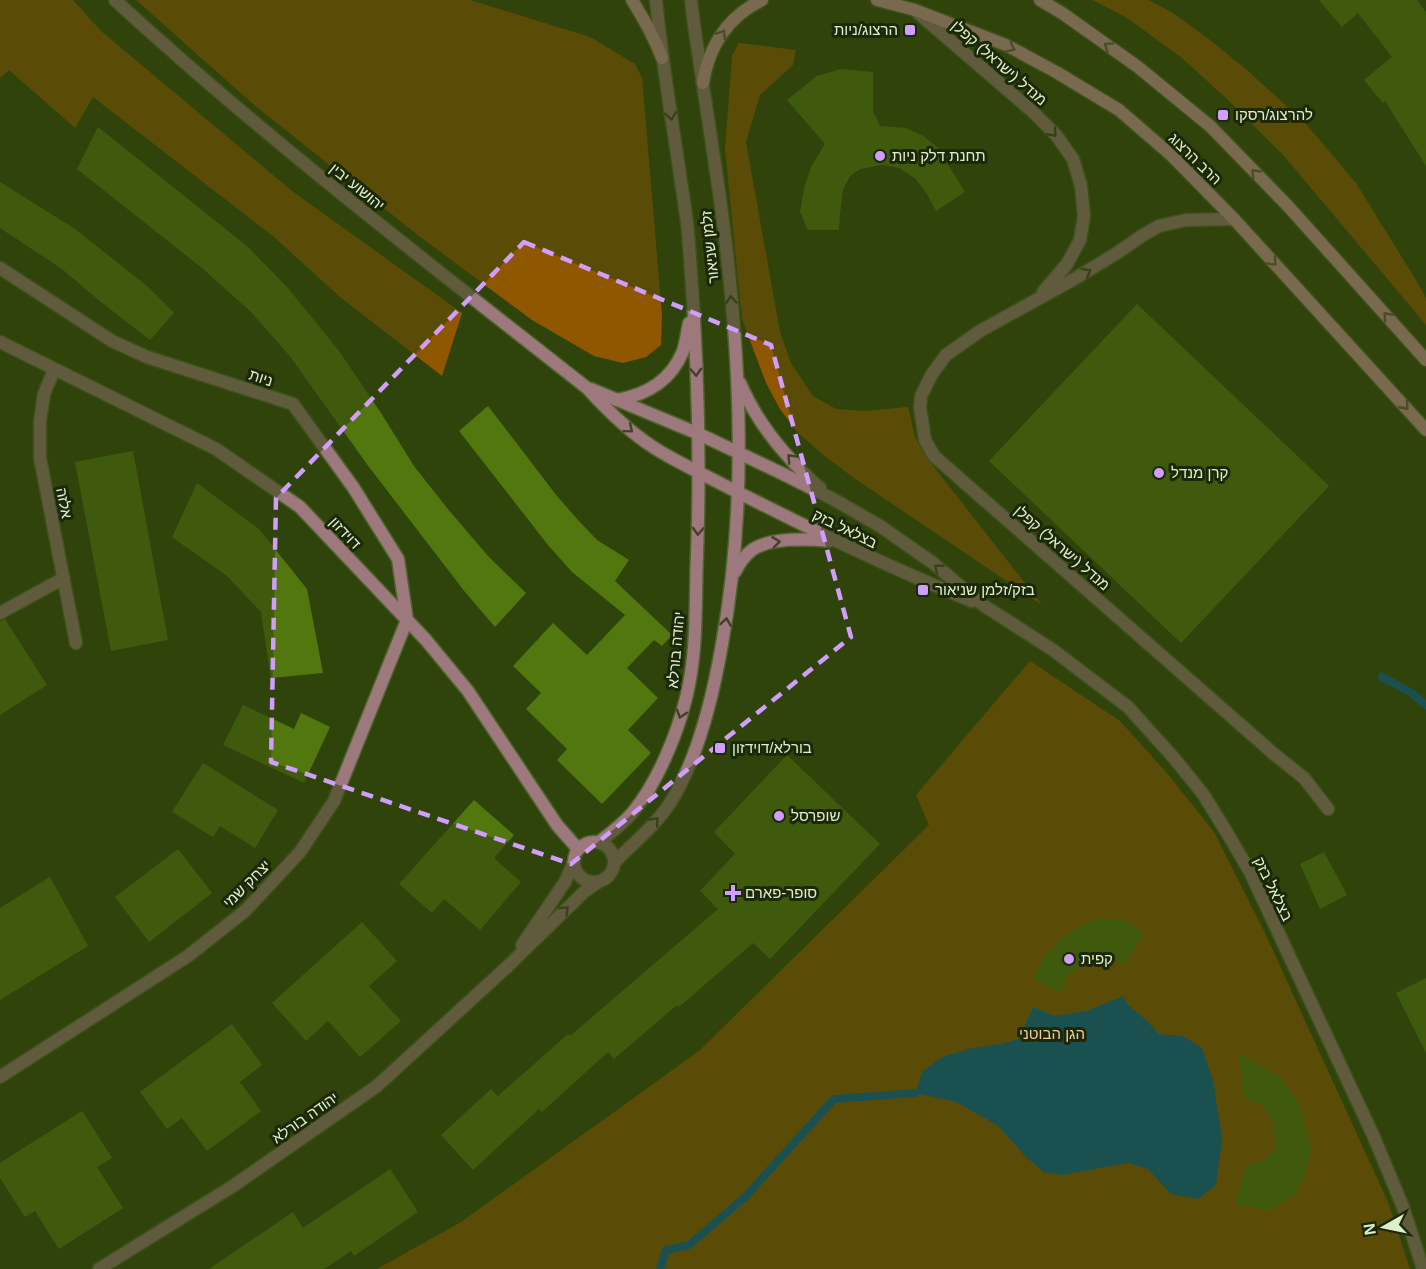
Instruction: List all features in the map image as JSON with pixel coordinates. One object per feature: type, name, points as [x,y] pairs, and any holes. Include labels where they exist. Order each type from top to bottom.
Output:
[{"type":"main road","points":[[632,0],[655,38],[662,58]]},
{"type":"main road","points":[[703,83],[710,54],[726,26],[745,10],[762,0]]},
{"type":"main road","name":"הרב הרצוג","points":[[877,0],[915,10],[1006,45],[1119,110],[1171,155],[1234,219],[1426,430]]},
{"type":"main road","points":[[1040,0],[1138,67],[1210,126],[1287,205],[1426,360]]},
{"type":"street","name":"יהושוע יבין","points":[[115,0],[330,185],[587,388],[608,411],[636,435],[698,472]]},
{"type":"street","name":"זלמן שניאור","points":[[656,0],[662,58],[688,231],[699,434]]},
{"type":"street","name":"זלמן שניאור","points":[[691,0],[694,38],[703,83],[724,230],[738,379],[738,493]]},
{"type":"street","name":"מנדל (ישראל) קפלן","points":[[915,10],[1032,111],[1056,135],[1073,159],[1081,186],[1084,216],[1080,240],[1067,264],[1035,300]]},
{"type":"street","name":"מנדל (ישראל) קפלן","points":[[1234,219],[1186,220],[1159,226],[1076,278],[980,331],[946,356],[932,374],[921,396],[920,407],[925,440],[934,456],[1304,778],[1328,809]]},
{"type":"street","name":"ניות","points":[[0,268],[112,342],[147,357],[293,404],[353,487],[398,559],[407,620]]},
{"type":"street","points":[[616,400],[645,392],[658,385],[673,370],[683,351],[693,307]]},
{"type":"street","name":"דוידזון","points":[[0,342],[216,449],[300,507],[426,640],[468,691],[557,825],[578,849]]},
{"type":"street","name":"אלזה","points":[[54,369],[44,394],[40,421],[40,458],[76,642]]},
{"type":"street","points":[[738,379],[752,408],[775,440],[833,499]]},
{"type":"street","name":"יהושוע יבין","points":[[587,388],[699,434],[738,453]]},
{"type":"street","name":"יהודה בורלא","points":[[599,842],[633,812],[650,788],[672,741],[686,698],[693,657],[699,434]]},
{"type":"street","name":"בצלאל בזק","points":[[738,453],[833,499],[880,526],[933,563],[983,605],[1053,650],[1128,707],[1174,758],[1203,794],[1250,872],[1373,1135],[1403,1207],[1423,1269]]},
{"type":"street","name":"בצלאל בזק","points":[[698,472],[916,579],[983,605]]},
{"type":"street","points":[[614,863],[652,826],[670,803],[694,752],[718,667],[732,576],[738,493]]},
{"type":"street","points":[[732,576],[741,561],[762,544],[794,540],[837,542]]},
{"type":"street","points":[[0,613],[64,578]]},
{"type":"street","name":"יצחק שמי","points":[[0,1077],[188,956],[244,911],[300,852],[334,801],[407,620]]},
{"type":"street","points":[[588,842],[599,842],[609,847],[614,857],[611,873],[598,882],[587,881],[575,870],[573,859],[578,849],[588,842]]},
{"type":"street","name":"יהודה בורלא","points":[[508,966],[565,882],[573,864]]},
{"type":"street","name":"יהודה בורלא","points":[[99,1269],[233,1186],[377,1086],[508,966],[575,900],[598,882]]},
{"type":"highlighted area","points":[[524,242],[771,345],[851,637],[571,864],[271,762],[276,498]]},
{"type":"green space","points":[[0,0],[73,0],[101,31],[292,191],[462,313],[442,376],[340,297],[274,237],[93,97],[75,128],[9,70],[0,78]]},
{"type":"green space","points":[[136,0],[470,0],[590,37],[635,64],[642,78],[662,315],[661,345],[646,357],[623,363],[594,356],[532,320],[419,236],[253,104]]},
{"type":"green space","points":[[1093,0],[1148,0],[1173,13],[1247,70],[1306,124],[1356,183],[1416,280],[1426,298],[1426,325],[1285,157],[1227,99],[1182,58],[1127,18]]},
{"type":"green space","points":[[739,43],[796,50],[793,65],[760,95],[746,142],[780,332],[791,363],[813,396],[836,409],[865,411],[908,407],[915,437],[927,458],[1042,605],[854,478],[797,432],[780,409],[766,383],[742,319],[725,149],[732,56]]},
{"type":"green space","name":"הגן הבוטני","points":[[1030,661],[1120,721],[1167,773],[1214,832],[1264,931],[1388,1202],[1410,1269],[377,1269],[461,1222],[699,1051],[929,825],[916,795]]},
{"type":"water","points":[[1123,996],[1128,1005],[1159,1034],[1183,1036],[1202,1048],[1213,1080],[1222,1139],[1216,1185],[1198,1199],[1171,1194],[1148,1169],[1127,1163],[1063,1175],[1044,1172],[1027,1158],[997,1125],[956,1102],[915,1093],[923,1071],[942,1057],[972,1048],[1019,1039],[1033,1007],[1055,1016],[1086,1011]]},
{"type":"building","points":[[1319,0],[1417,0],[1426,12],[1426,166],[1385,101],[1383,103],[1364,80],[1392,57],[1358,13],[1342,27]]},
{"type":"building","name":"תחנת דלק ניות","points":[[841,69],[873,72],[873,111],[880,126],[906,128],[923,136],[937,147],[965,192],[936,211],[916,179],[899,168],[882,165],[860,169],[850,176],[843,190],[839,230],[808,230],[800,212],[804,189],[811,167],[825,144],[787,100],[817,76]]},
{"type":"building","points":[[98,127],[248,247],[288,288],[339,351],[414,466],[488,556],[526,593],[495,627],[465,592],[369,467],[289,355],[251,312],[202,268],[77,169]]},
{"type":"building","points":[[0,182],[75,229],[147,286],[174,313],[150,340],[62,269],[0,228]]},
{"type":"building","name":"קרן מנדל","points":[[1137,304],[1329,486],[1181,643],[989,461]]},
{"type":"building","points":[[488,406],[578,520],[597,540],[629,560],[615,581],[672,635],[662,646],[654,640],[627,668],[658,698],[628,730],[651,753],[602,804],[557,760],[567,749],[526,709],[541,693],[513,666],[553,623],[587,655],[625,615],[572,572],[548,545],[459,431]]},
{"type":"building","points":[[133,451],[168,640],[111,651],[75,462]]},
{"type":"building","points":[[197,483],[259,529],[307,589],[323,673],[271,678],[261,612],[227,576],[172,537]]},
{"type":"building","points":[[5,619],[47,685],[0,715],[0,621]]},
{"type":"building","points":[[243,705],[294,729],[301,713],[330,727],[304,783],[223,745]]},
{"type":"building","points":[[787,755],[880,844],[770,959],[753,943],[614,1059],[608,1052],[542,1112],[539,1109],[473,1170],[441,1135],[491,1089],[498,1096],[568,1034],[570,1036],[718,909],[700,891],[735,854],[714,832]]},
{"type":"building","points":[[203,763],[278,810],[255,848],[220,826],[213,837],[172,812]]},
{"type":"building","points":[[474,800],[514,835],[494,858],[521,882],[480,930],[444,899],[432,913],[399,884]]},
{"type":"building","points":[[178,849],[212,893],[149,942],[115,897]]},
{"type":"building","points":[[1324,852],[1347,895],[1320,909],[1300,864]]},
{"type":"building","points":[[50,877],[88,946],[0,1000],[0,908]]},
{"type":"building","name":"קפית","points":[[1099,918],[1124,920],[1143,933],[1124,966],[1113,958],[1097,958],[1068,976],[1061,994],[1033,979],[1042,960],[1061,939],[1083,924]]},
{"type":"building","points":[[362,922],[397,961],[369,986],[401,1021],[360,1057],[328,1021],[306,1041],[272,1003]]},
{"type":"building","points":[[1426,978],[1426,1053],[1396,993]]},
{"type":"building","points":[[232,1024],[262,1065],[240,1082],[261,1111],[207,1151],[182,1118],[167,1129],[140,1092]]},
{"type":"building","points":[[1238,1053],[1281,1078],[1298,1102],[1311,1147],[1306,1173],[1295,1194],[1270,1211],[1235,1204],[1246,1165],[1263,1161],[1276,1148],[1273,1120],[1261,1105],[1245,1099]]},
{"type":"building","points":[[82,1111],[112,1158],[97,1167],[123,1208],[59,1249],[35,1211],[25,1217],[0,1178],[0,1163]]},
{"type":"building","points":[[390,1169],[418,1212],[354,1256],[351,1251],[324,1269],[209,1269],[293,1212],[303,1228]]},
{"type":"waterway","points":[[1382,677],[1410,692],[1426,705]]},
{"type":"waterway","points":[[660,1269],[666,1250],[689,1245],[745,1197],[834,1099],[915,1093]]},
{"type":"place","name":"הרצוג/ניות","points":[[910,30]]},
{"type":"place","name":"להרצוג/רסקו","points":[[1223,115]]},
{"type":"place","name":"תחנת דלק ניות","points":[[880,156]]},
{"type":"place","name":"קרן מנדל","points":[[1159,473]]},
{"type":"place","name":"בזק/זלמן שניאור","points":[[923,590]]},
{"type":"place","name":"בורלא/דוידזון","points":[[720,748]]},
{"type":"place","name":"שופרסל","points":[[779,816]]},
{"type":"place","name":"סופר-פארם","points":[[733,893]]},
{"type":"place","name":"קפית","points":[[1069,959]]}]
